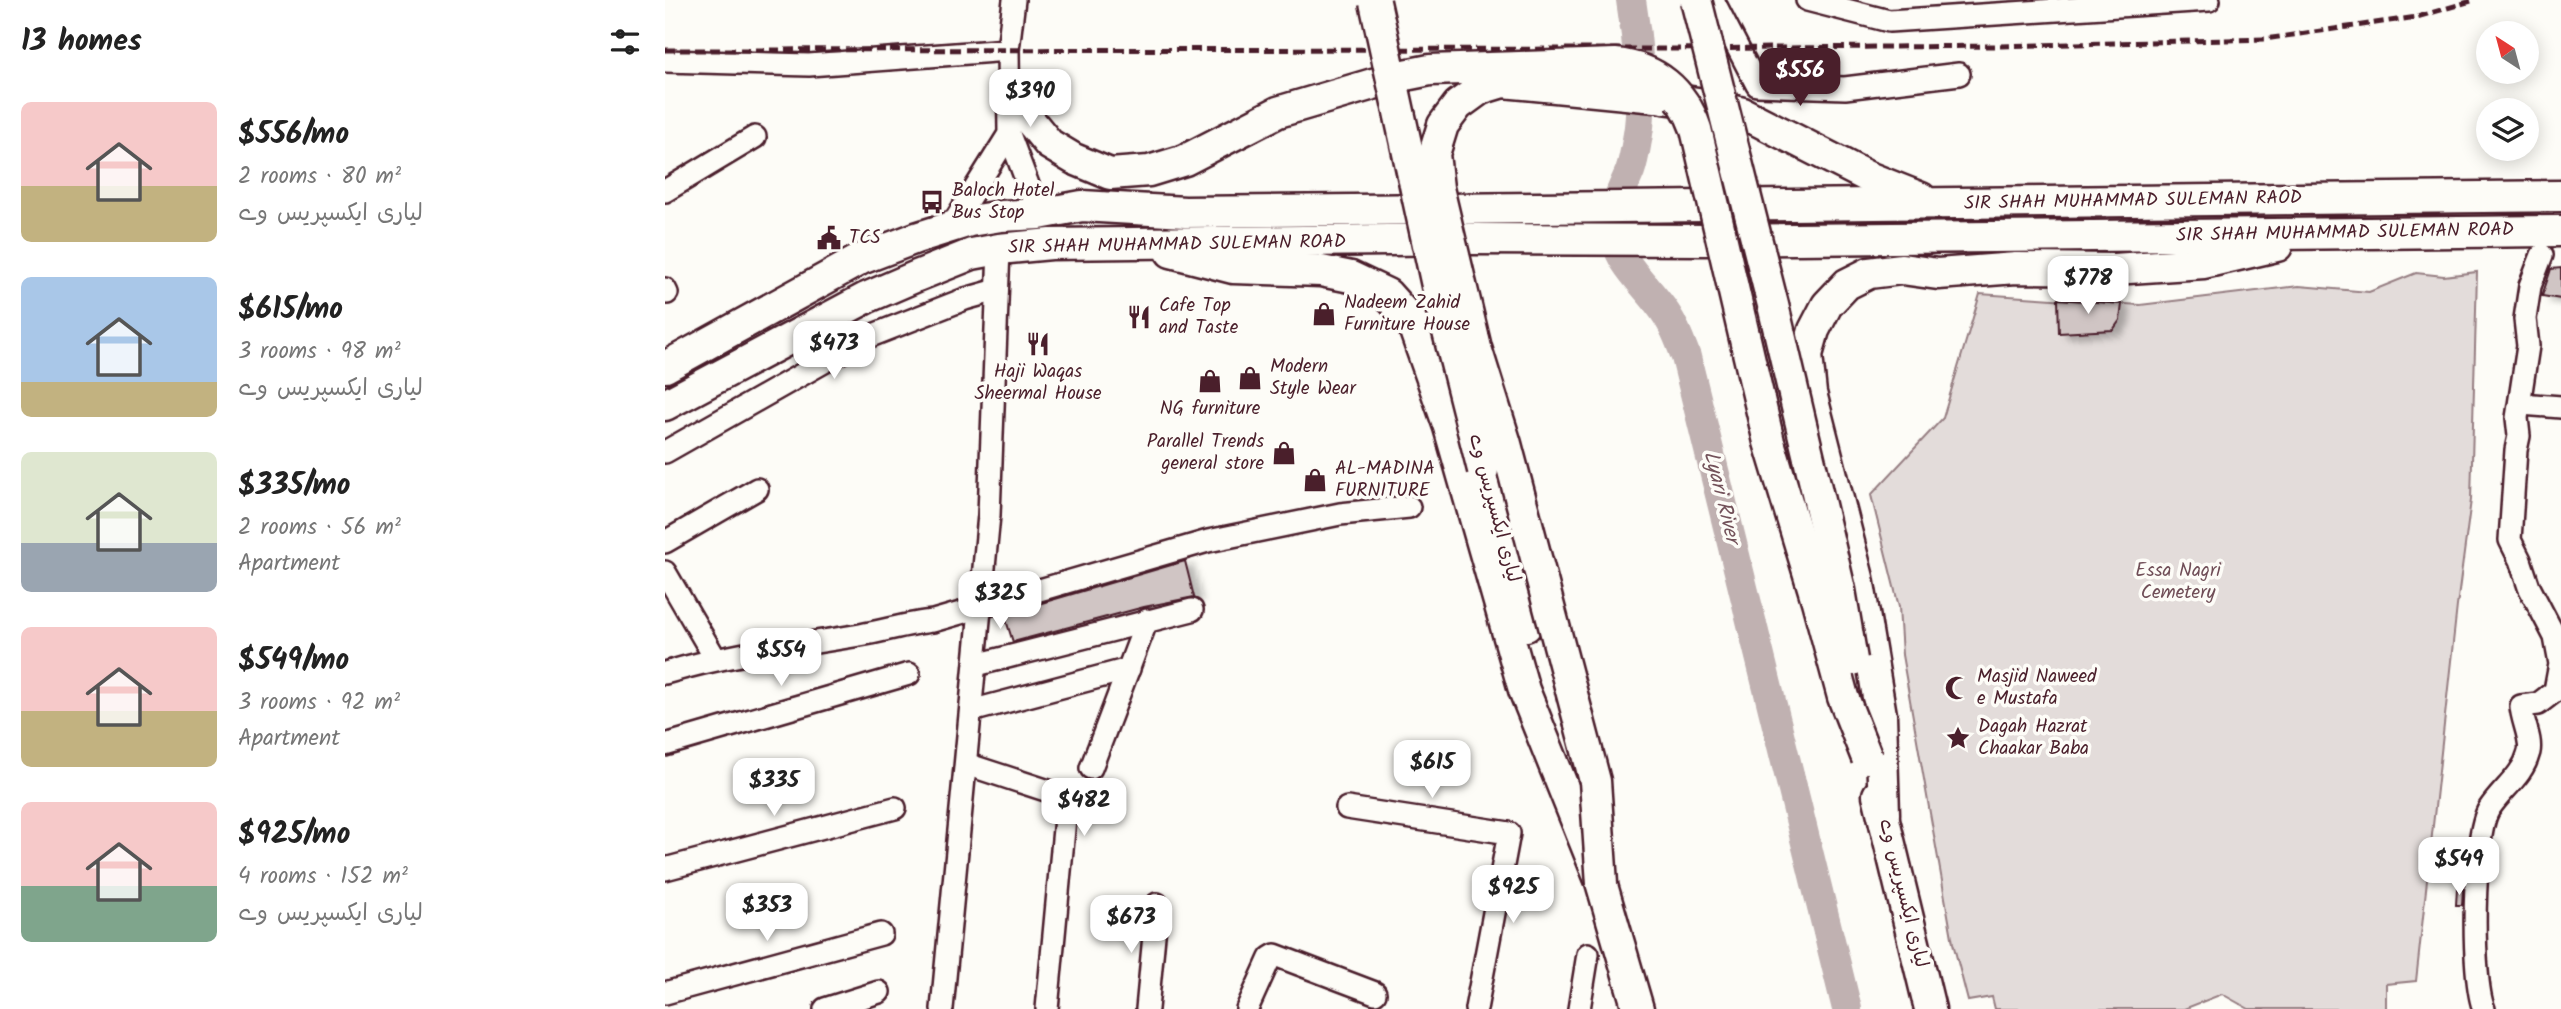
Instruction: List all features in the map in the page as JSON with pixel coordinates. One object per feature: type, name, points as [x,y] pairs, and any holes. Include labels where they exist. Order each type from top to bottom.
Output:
[{"type":"highway","name":"لیاری ایکسپریس وے","points":[[1374,0],[1441,304],[1477,444],[1539,676],[1638,1009]]},
{"type":"highway","name":"لیاری ایکسپریس وے","points":[[1696,0],[1773,305],[1840,590],[1867,758],[1884,814],[1930,1009]]},
{"type":"highway","points":[[1082,206],[1150,171],[1185,160],[1278,112],[1400,76],[1430,70],[1615,64],[1633,65],[1647,70],[1681,97],[1690,111],[1696,129],[1769,442],[1843,697],[1867,758]]},
{"type":"highway","points":[[1602,884],[1595,781],[1510,457],[1476,348],[1438,188],[1434,154],[1443,125],[1458,105],[1480,89],[1503,82],[1712,105],[1743,113],[1868,177],[1934,204]]},
{"type":"highway","points":[[1008,94],[1049,144],[1074,159],[1110,174],[1150,171]]},
{"type":"highway","name":"SIR SHAH MUHAMMAD SULEMAN RAOD","points":[[1705,204],[1934,204],[2561,196]]},
{"type":"highway","name":"SIR SHAH MUHAMMAD SULEMAN ROAD","points":[[665,367],[861,259],[951,227],[1001,216],[1039,214],[1082,206],[1185,212],[1705,204]]},
{"type":"highway","points":[[999,249],[1001,216]]},
{"type":"highway","name":"SIR SHAH MUHAMMAD SULEMAN ROAD","points":[[665,405],[866,298],[972,254],[1051,244],[2561,231]]},
{"type":"highway","points":[[1884,814],[1881,716],[1858,578],[1811,393],[1807,355],[1814,330],[1827,304],[1847,284],[1870,273],[1902,269],[1938,274],[2016,268],[2114,269],[2204,263],[2328,233]]},
{"type":"highway","points":[[1137,243],[1233,268],[1321,271],[1351,278],[1388,295],[1412,322],[1449,427],[1524,690],[1602,884]]},
{"type":"street","points":[[1014,0],[1008,50],[1009,134],[1039,214]]},
{"type":"street","points":[[1713,0],[1757,85],[1845,88],[1959,74]]},
{"type":"street","points":[[1807,0],[1889,22],[2001,7],[2209,0]]},
{"type":"street","points":[[1889,22],[1894,0]]},
{"type":"street","points":[[665,61],[810,65],[1008,50]]},
{"type":"street","points":[[951,227],[1009,134]]},
{"type":"street","points":[[665,191],[755,137]]},
{"type":"street","points":[[942,1009],[989,515],[999,249]]},
{"type":"street","points":[[2484,1009],[2475,951],[2476,877],[2480,833],[2489,810],[2519,774],[2529,752],[2529,736],[2522,721],[2521,706],[2537,704],[2555,691],[2560,664],[2555,637],[2529,587],[2510,540],[2519,436],[2517,418],[2528,346],[2525,319],[2530,286],[2542,255]]},
{"type":"street","points":[[665,452],[868,337],[965,299],[997,290]]},
{"type":"street","points":[[2521,404],[2561,407]]},
{"type":"street","points":[[665,542],[757,489]]},
{"type":"street","points":[[665,673],[715,658],[885,631],[913,622],[933,621],[1208,541],[1340,514],[1409,507]]},
{"type":"street","points":[[665,572],[715,658]]},
{"type":"street","points":[[976,665],[1192,610]]},
{"type":"street","points":[[1091,768],[1147,620]]},
{"type":"street","points":[[971,711],[1129,669]]},
{"type":"street","points":[[665,745],[909,674]]},
{"type":"street","points":[[966,764],[1067,797],[1047,1009]]},
{"type":"street","points":[[665,869],[895,808]]},
{"type":"street","points":[[1347,808],[1509,833],[1476,1009]]},
{"type":"street","points":[[1147,1009],[1157,904]]},
{"type":"street","points":[[665,993],[881,934]]},
{"type":"street","points":[[1579,1009],[1588,954]]},
{"type":"street","points":[[1247,1009],[1271,958],[1275,956],[1375,993]]},
{"type":"street","points":[[825,1009],[879,992]]},
{"type":"green space","name":"Essa Nagri Cemetery","points":[[2477,272],[2471,500],[2416,981],[2386,984],[2386,1009],[2249,1009],[2222,994],[2184,1009],[1995,1009],[1992,997],[1968,1001],[1953,943],[1902,655],[1899,607],[1871,495],[1943,418],[1980,294],[2140,305],[2299,286],[2369,292],[2416,273],[2444,276]]},
{"type":"building","points":[[2561,268],[2561,299],[2542,296],[2551,269]]},
{"type":"building","points":[[2058,299],[2122,304],[2120,320],[2113,330],[2059,333]]},
{"type":"building","points":[[1185,561],[1194,597],[1144,607],[1013,642],[1004,614]]},
{"type":"building","points":[[2457,888],[2463,889],[2462,905],[2456,905]]},
{"type":"waterway","name":"Lyari River","points":[[1631,0],[1639,67],[1640,120],[1633,162],[1615,208],[1613,224],[1616,243],[1632,271],[1668,316],[1686,357],[1847,1009]]},
{"type":"railway","points":[[665,50],[1670,49],[1997,46],[2265,39],[2417,17],[2475,0]]},
{"type":"place","name":"Baloch Hotel Bus Stop","points":[[932,202]]},
{"type":"place","name":"TCS","points":[[829,238]]},
{"type":"place","name":"Nadeem Zahid Furniture House","points":[[1324,314]]},
{"type":"place","name":"Cafe Top and Taste","points":[[1139,317]]},
{"type":"place","name":"Haji Waqas Sheermal House","points":[[1038,344]]},
{"type":"place","name":"Modern Style Wear","points":[[1250,378]]},
{"type":"place","name":"NG furniture","points":[[1210,381]]},
{"type":"place","name":"Parallel Trends general store","points":[[1284,453]]},
{"type":"place","name":"AL-MADINA FURNITURE","points":[[1315,480]]},
{"type":"place","name":"Masjid Naweed e Mustafa","points":[[1957,688]]},
{"type":"place","name":"Dagah Hazrat Chaakar Baba","points":[[1958,738]]}]
